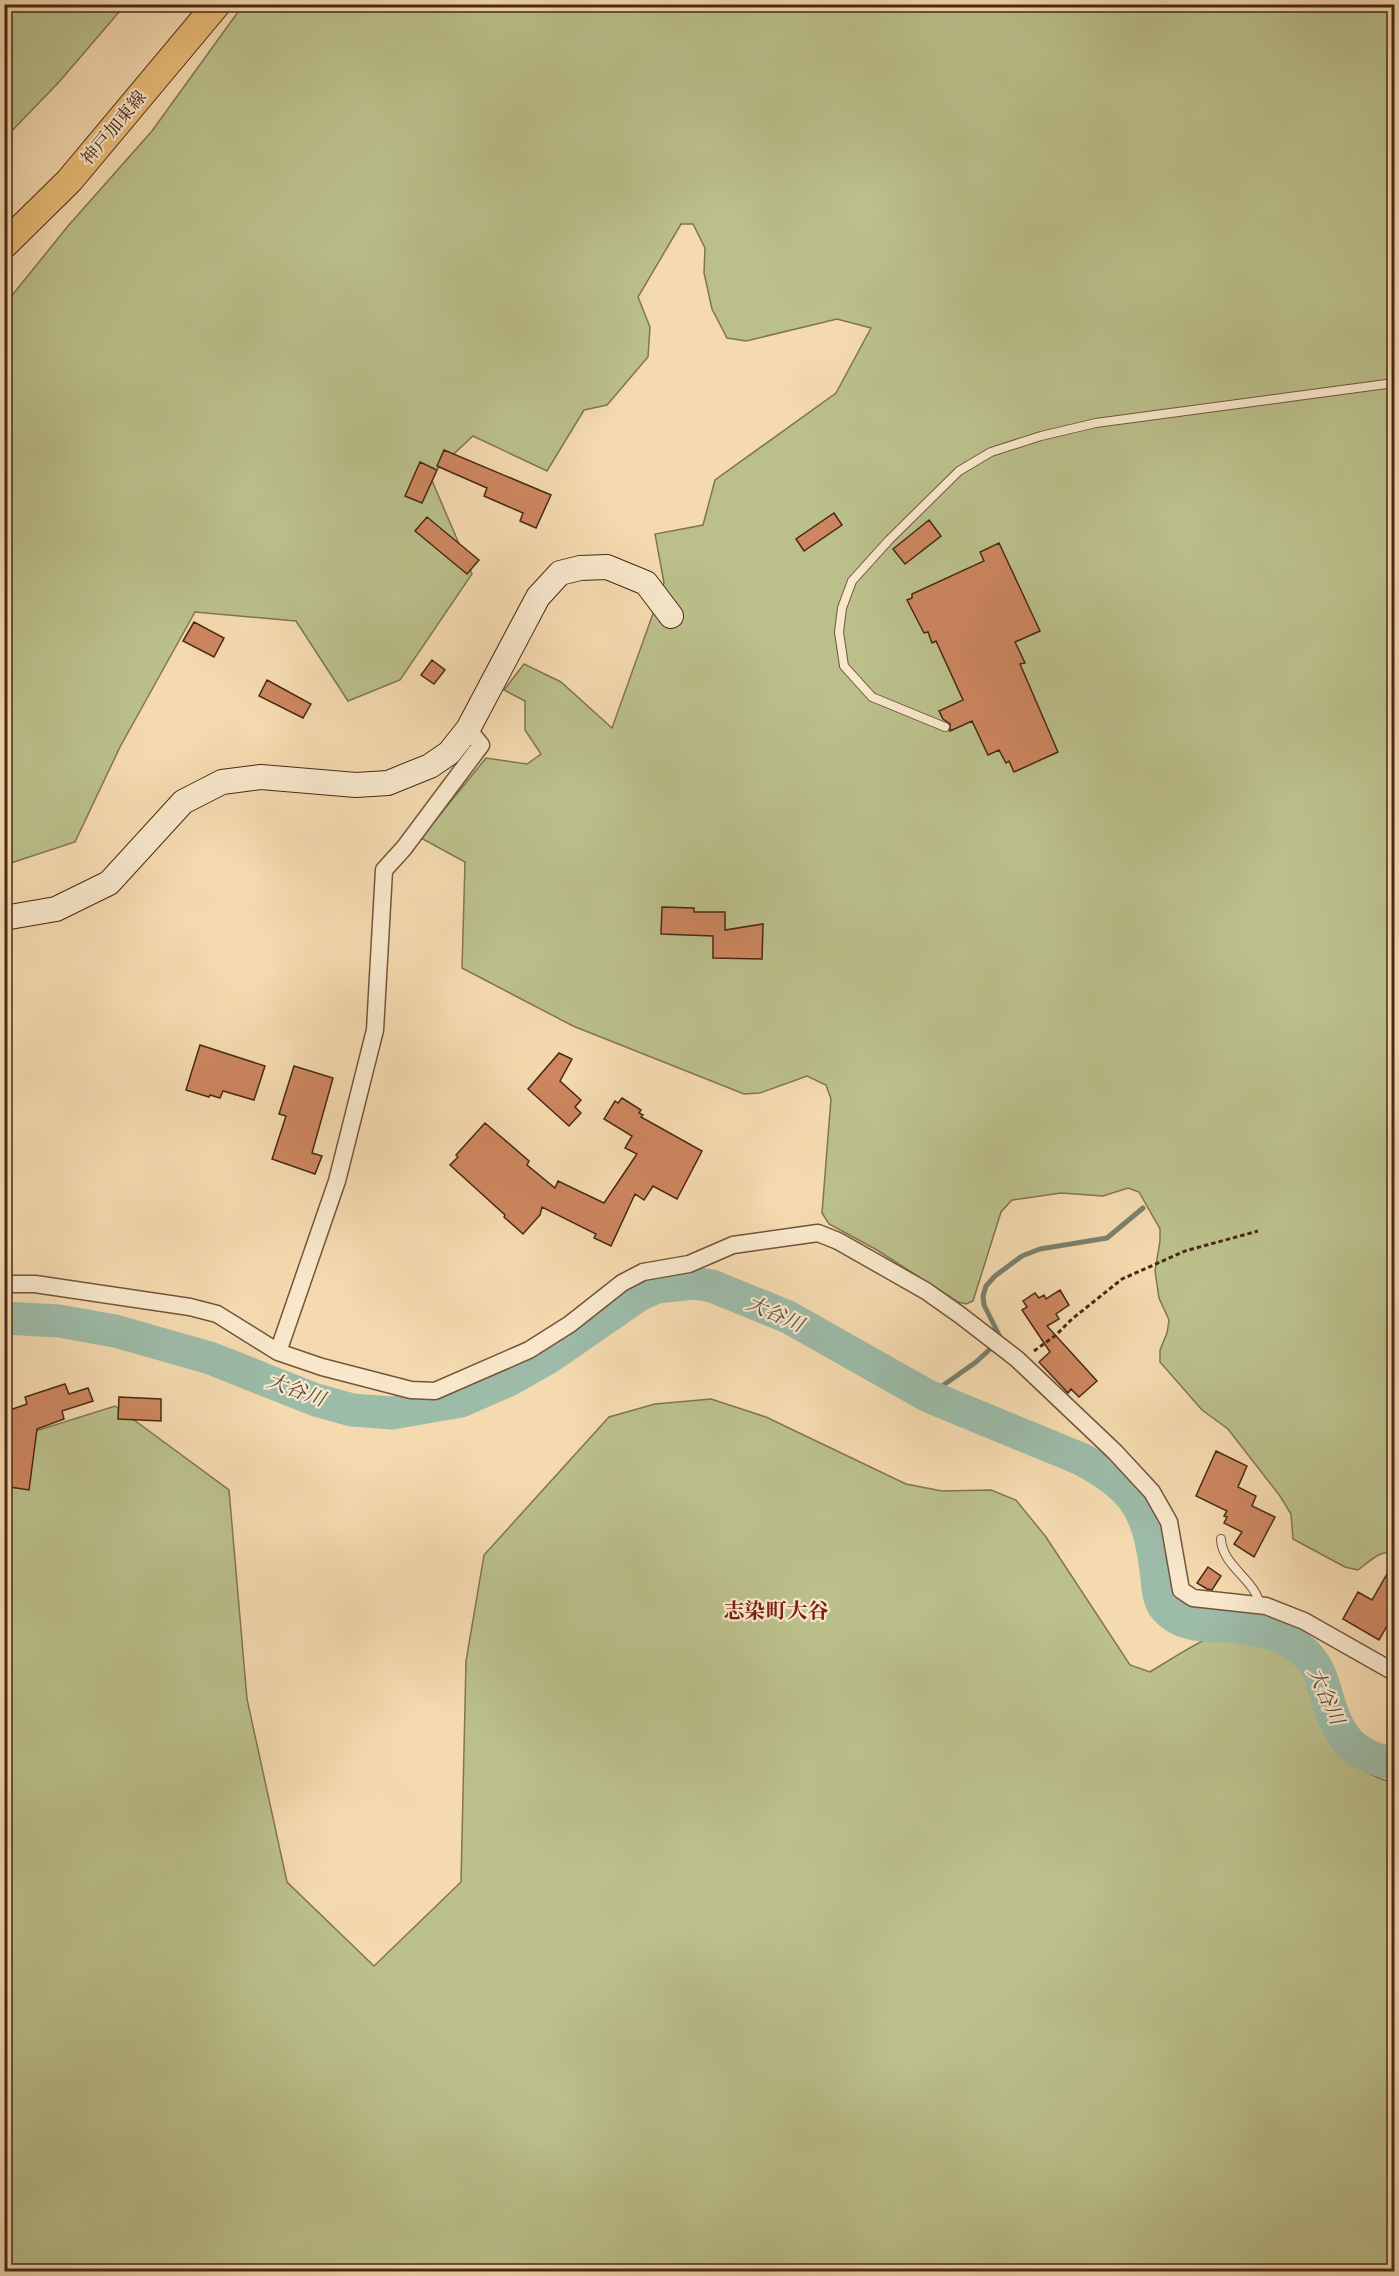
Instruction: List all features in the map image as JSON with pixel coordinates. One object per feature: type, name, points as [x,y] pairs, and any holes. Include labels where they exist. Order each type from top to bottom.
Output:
[{"type":"main road","name":"神戸加東線","points":[[4,245],[69,181],[217,4]]},
{"type":"street","points":[[4,918],[56,909],[109,883],[183,802],[222,782],[261,777],[356,785],[388,783],[430,766],[449,753],[468,729],[538,597],[560,573],[580,568],[607,567],[646,583],[671,616]]},
{"type":"street","points":[[278,1352],[337,1181],[375,1030],[384,870],[404,848],[481,745],[468,729]]},
{"type":"street","points":[[4,1284],[35,1284],[199,1309],[217,1314],[278,1352],[322,1367],[411,1390],[435,1391],[528,1350],[570,1324],[622,1284],[643,1272],[689,1264],[733,1245],[818,1233],[838,1241],[926,1291],[1017,1359],[1115,1452],[1152,1492],[1168,1522],[1181,1590],[1193,1598],[1260,1605],[1304,1621],[1395,1672]]},
{"type":"lane","points":[[945,727],[872,697],[844,666],[839,632],[842,608],[852,581],[889,540],[959,471],[991,452],[1041,436],[1096,423],[1395,383]]},
{"type":"lane","points":[[1221,1539],[1221,1549],[1253,1589],[1260,1605]]},
{"type":"path","points":[[1017,1359],[1037,1350],[1122,1279],[1185,1251],[1258,1231]]},
{"type":"green space","points":[[5,4],[125,5],[59,82],[5,138]]},
{"type":"green space","points":[[243,5],[1394,5],[1394,1553],[1384,1553],[1358,1570],[1345,1567],[1293,1539],[1291,1514],[1280,1496],[1228,1429],[1202,1410],[1160,1362],[1160,1350],[1167,1333],[1169,1320],[1159,1298],[1155,1271],[1160,1229],[1139,1192],[1128,1188],[1103,1196],[1061,1193],[1012,1200],[1001,1212],[973,1301],[966,1304],[958,1302],[877,1250],[829,1224],[822,1213],[831,1099],[826,1085],[807,1076],[760,1093],[744,1094],[573,1026],[462,968],[465,862],[421,838],[486,758],[527,764],[541,754],[525,730],[525,701],[504,690],[524,664],[561,682],[612,728],[664,583],[655,534],[703,525],[715,480],[836,393],[871,328],[837,319],[746,341],[727,338],[712,309],[704,273],[705,248],[693,224],[681,224],[638,297],[650,327],[648,357],[607,405],[584,410],[547,471],[473,436],[430,476],[472,574],[400,680],[348,701],[296,621],[195,612],[120,747],[75,842],[5,865],[5,304],[68,226],[152,131]]},
{"type":"green space","points":[[711,1399],[766,1417],[906,1484],[942,1491],[991,1490],[1016,1500],[1046,1537],[1130,1665],[1150,1672],[1201,1642],[1214,1636],[1222,1636],[1268,1642],[1287,1651],[1302,1665],[1316,1689],[1325,1729],[1337,1748],[1363,1770],[1394,1783],[1394,2271],[5,2271],[4,1441],[115,1406],[229,1490],[247,1699],[287,1882],[374,1966],[461,1882],[466,1661],[484,1555],[609,1417],[655,1404]]},
{"type":"building","points":[[444,450],[551,495],[536,528],[520,521],[523,513],[484,496],[487,488],[437,466]]},
{"type":"building","points":[[420,462],[437,470],[422,503],[405,496]]},
{"type":"building","points":[[834,513],[842,525],[804,551],[796,539]]},
{"type":"building","points":[[427,517],[479,560],[467,574],[415,531]]},
{"type":"building","points":[[929,520],[941,536],[905,564],[893,549]]},
{"type":"building","points":[[999,543],[1040,631],[1015,642],[1025,663],[1020,664],[1058,752],[1014,772],[1009,761],[1006,763],[999,750],[988,755],[972,721],[950,731],[950,724],[943,719],[939,711],[963,700],[936,641],[932,643],[928,632],[924,633],[907,600],[912,598],[912,594],[984,561],[980,552]]},
{"type":"building","points":[[194,622],[224,638],[214,657],[183,641]]},
{"type":"building","points":[[432,660],[445,670],[434,684],[421,675]]},
{"type":"building","points":[[267,680],[311,704],[303,718],[259,696]]},
{"type":"building","points":[[662,907],[694,908],[694,912],[725,912],[725,930],[763,924],[762,959],[713,958],[713,936],[661,934]]},
{"type":"building","points":[[200,1045],[265,1066],[254,1100],[223,1091],[220,1098],[186,1090]]},
{"type":"building","points":[[559,1053],[572,1059],[560,1081],[581,1100],[575,1107],[581,1113],[569,1126],[528,1089]]},
{"type":"building","points":[[294,1066],[333,1078],[312,1153],[322,1156],[315,1174],[272,1159],[286,1116],[279,1114]]},
{"type":"building","points":[[622,1098],[641,1110],[639,1113],[643,1115],[641,1117],[702,1151],[677,1199],[653,1186],[644,1200],[635,1194],[611,1246],[594,1238],[596,1234],[542,1207],[540,1215],[523,1234],[450,1165],[485,1123],[529,1161],[527,1165],[555,1188],[558,1181],[604,1203],[637,1154],[625,1148],[632,1136],[604,1119],[615,1101],[618,1103]]},
{"type":"building","points":[[1060,1290],[1069,1305],[1056,1314],[1059,1319],[1047,1326],[1097,1381],[1079,1397],[1071,1389],[1068,1393],[1039,1362],[1050,1352],[1022,1310],[1027,1307],[1023,1301],[1035,1293],[1039,1298],[1044,1295],[1046,1299]]},
{"type":"building","points":[[65,1384],[69,1394],[88,1388],[93,1401],[62,1411],[64,1419],[37,1429],[29,1490],[10,1487],[11,1480],[4,1479],[4,1412],[27,1404],[25,1397]]},
{"type":"building","points":[[119,1397],[161,1399],[161,1421],[118,1419]]},
{"type":"building","points":[[1216,1451],[1247,1466],[1238,1487],[1256,1496],[1252,1506],[1275,1517],[1254,1557],[1234,1544],[1242,1532],[1224,1523],[1227,1511],[1196,1496]]},
{"type":"building","points":[[1395,1560],[1395,1631],[1387,1626],[1379,1640],[1343,1619],[1358,1592],[1372,1600]]},
{"type":"building","points":[[1208,1567],[1221,1576],[1212,1590],[1197,1583]]},
{"type":"waterway","points":[[928,1396],[976,1362],[1001,1339],[984,1305],[983,1296],[986,1286],[995,1276],[1022,1256],[1040,1249],[1107,1238],[1143,1208]]},
{"type":"waterway","name":"大谷川","points":[[4,1318],[59,1321],[115,1331],[210,1358],[316,1400],[352,1410],[392,1413],[461,1401],[509,1380],[548,1358],[639,1295],[657,1287],[694,1283],[712,1286],[788,1317],[928,1396],[1081,1459],[1115,1480],[1127,1491],[1143,1516],[1153,1549],[1159,1596],[1166,1609],[1173,1616],[1191,1623],[1257,1630],[1273,1634],[1296,1646],[1316,1666],[1331,1711],[1345,1738],[1366,1755],[1394,1763]]},
{"type":"district","name":"志染町大谷","points":[[776,1611]]}]
